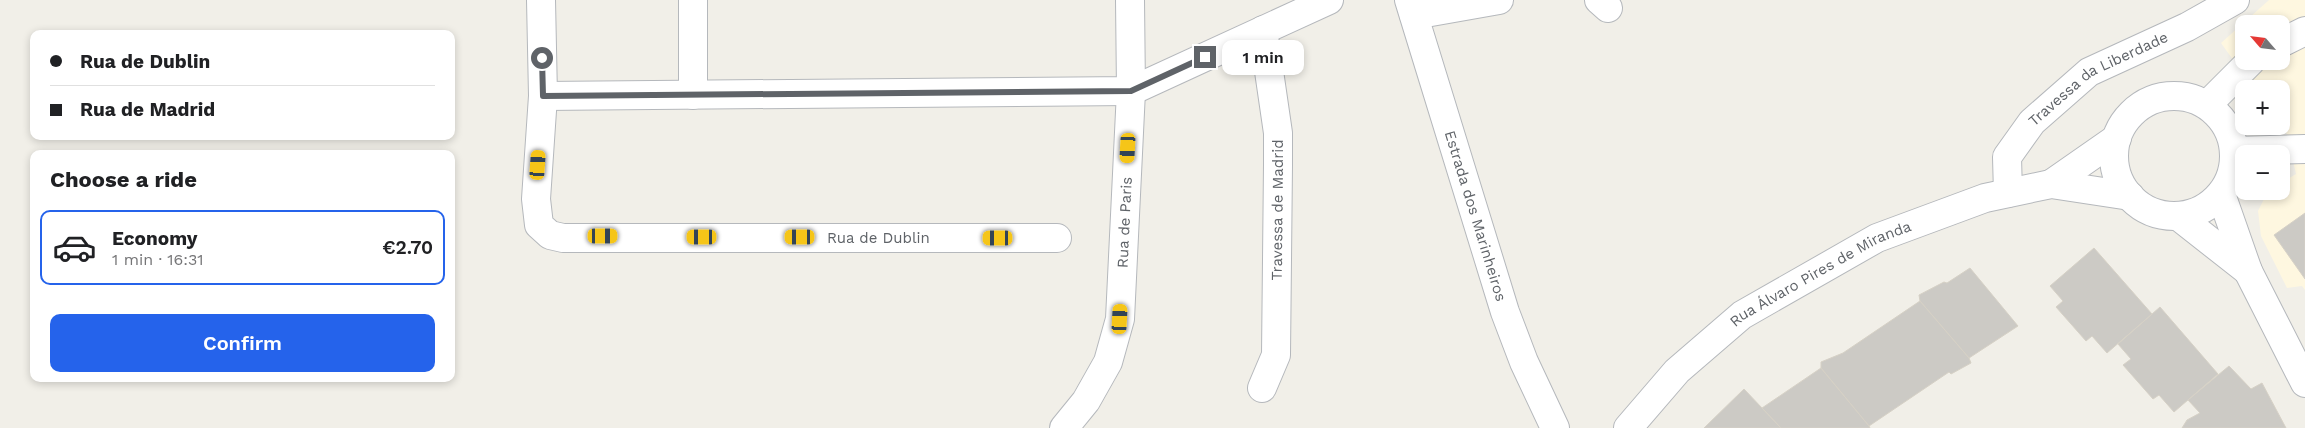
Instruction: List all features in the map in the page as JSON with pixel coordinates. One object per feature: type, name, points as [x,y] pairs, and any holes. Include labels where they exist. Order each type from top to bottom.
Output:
[{"type":"street","name":"Rua de Dublin","points":[[541,0],[543,96],[536,199],[539,225],[550,236],[563,238],[1057,238]]},
{"type":"street","points":[[693,0],[693,95]]},
{"type":"street","name":"Rua de Paris","points":[[1064,428],[1086,401],[1108,362],[1120,319],[1131,91],[1130,0]]},
{"type":"street","points":[[543,96],[1131,91],[1329,0]]},
{"type":"street","points":[[1411,7],[1499,0]]},
{"type":"street","name":"Travessa da Liberdade","points":[[2008,193],[2007,157],[2032,122],[2089,72],[2187,27],[2235,0]]},
{"type":"street","name":"Estrada dos Marinheiros","points":[[1411,7],[1505,312],[1524,362],[1555,428]]},
{"type":"street","name":"Travessa de Madrid","points":[[1262,388],[1276,355],[1278,165],[1278,133],[1263,30]]},
{"type":"street","points":[[2290,38],[2305,31]]},
{"type":"street","points":[[2207,105],[2242,70]]},
{"type":"street","name":"Rua Álvaro Pires de Miranda","points":[[2172,95],[2190,98],[2207,105],[2221,117],[2230,132],[2234,151],[2234,166],[2229,181],[2221,194],[2208,205],[2194,213],[2178,216],[2160,214],[2143,207],[2130,196],[2121,183],[2116,168],[2114,153],[2117,138],[2125,121],[2138,108],[2154,99],[2172,95]]},
{"type":"street","name":"Rua Álvaro Pires de Miranda","points":[[2051,184],[2117,138]]},
{"type":"street","points":[[2234,151],[2305,149]]},
{"type":"street","name":"Rua Álvaro Pires de Miranda","points":[[1628,428],[1677,371],[1742,315],[1877,238],[1985,198],[2051,184],[2130,196]]},
{"type":"street","name":"Rua Álvaro Pires de Miranda","points":[[2221,194],[2248,271],[2305,383]]},
{"type":"street","name":"Rua Álvaro Pires de Miranda","points":[[2178,216],[2248,271]]},
{"type":"shaded area","points":[[2269,0],[2305,0],[2305,290],[2302,286],[2287,288],[2261,236],[2258,211],[2264,200],[2290,200],[2290,178],[2296,174],[2287,135],[2290,135],[2290,80],[2248,80],[2240,70],[2290,70],[2290,15],[2252,15]]},
{"type":"shaded area","points":[[2235,30],[2235,63],[2221,43]]},
{"type":"building","points":[[2305,213],[2305,279],[2274,235]]},
{"type":"building","points":[[2094,248],[2152,314],[2107,353],[2092,336],[2086,341],[2056,307],[2063,301],[2050,286]]},
{"type":"building","points":[[1970,268],[2018,326],[1969,358],[1920,301],[1919,295],[1944,282],[1947,283]]},
{"type":"building","points":[[1920,301],[1969,358],[1971,363],[1951,374],[1949,372],[1869,426],[1821,368],[1821,362],[1843,353]]},
{"type":"building","points":[[2160,307],[2218,374],[2174,412],[2159,395],[2153,399],[2123,365],[2131,359],[2118,344]]},
{"type":"building","points":[[2229,366],[2251,389],[2262,383],[2286,428],[2182,428],[2187,420],[2200,413],[2188,400]]},
{"type":"building","points":[[1821,368],[1870,428],[1781,428],[1762,408]]},
{"type":"building","points":[[1744,389],[1781,428],[1704,428]]},
{"type":"route","points":[[542,58],[543,96],[1131,91],[1205,57]]}]
